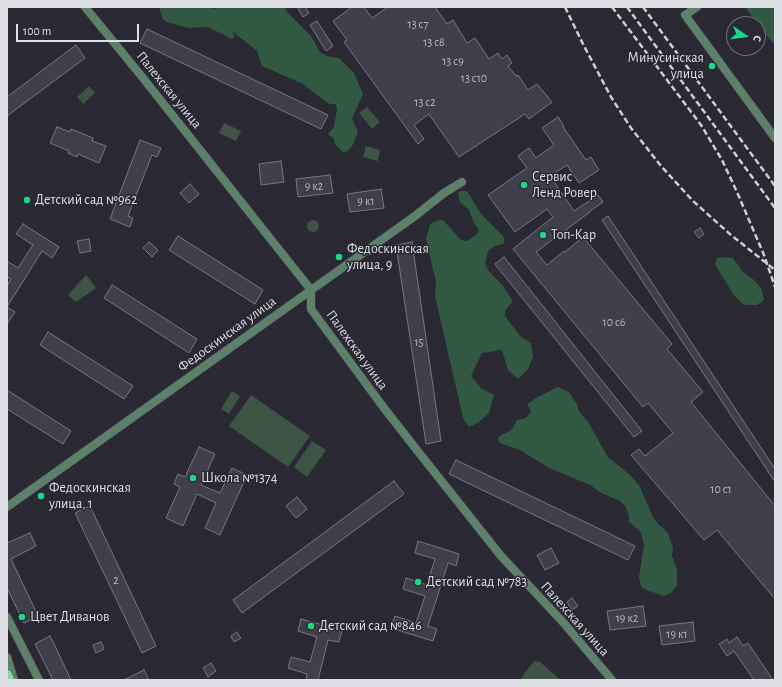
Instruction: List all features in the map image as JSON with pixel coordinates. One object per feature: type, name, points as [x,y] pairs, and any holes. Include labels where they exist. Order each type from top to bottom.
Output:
[{"type":"main road","points":[[7,675],[9,680]]},
{"type":"street","name":"Палехская улица","points":[[85,7],[311,290],[311,309],[384,408],[501,556],[562,621],[612,680]]},
{"type":"street","points":[[697,7],[685,15],[775,138]]},
{"type":"street","name":"Федоскинская улица","points":[[7,507],[415,216],[444,193],[462,182]]},
{"type":"street","points":[[7,617],[38,680]]},
{"type":"street","points":[[7,657],[14,680]]},
{"type":"green space","points":[[159,7],[211,7],[213,9],[219,7],[285,7],[287,12],[311,36],[320,52],[327,56],[339,58],[354,73],[363,94],[352,119],[358,131],[354,143],[349,150],[344,153],[335,144],[334,139],[328,134],[334,127],[337,108],[335,104],[326,102],[303,84],[262,66],[257,51],[232,31],[235,36],[232,39],[208,27],[188,28],[167,22],[163,19]]},
{"type":"green space","points":[[745,7],[775,8],[775,46],[766,34],[766,16],[752,16]]},
{"type":"green space","points":[[89,86],[95,93],[83,104],[77,97]]},
{"type":"green space","points":[[367,107],[380,122],[372,129],[359,113]]},
{"type":"green space","points":[[224,123],[241,131],[236,141],[219,133]]},
{"type":"green space","points":[[366,146],[380,150],[378,161],[363,157]]},
{"type":"green space","points":[[461,191],[466,191],[469,194],[481,214],[503,236],[505,240],[503,244],[495,246],[488,251],[485,262],[488,270],[503,286],[513,301],[505,311],[505,316],[521,337],[531,343],[533,357],[528,369],[518,379],[508,370],[502,350],[482,353],[471,376],[482,389],[494,395],[489,413],[479,422],[469,427],[463,418],[435,296],[436,282],[426,239],[430,224],[438,220],[443,220],[461,240],[467,241],[477,234],[479,230],[474,223],[469,210],[460,202],[458,193]]},
{"type":"green space","points":[[311,220],[315,220],[319,226],[315,232],[311,232],[307,228],[307,224]]},
{"type":"green space","points":[[717,258],[733,258],[743,272],[754,280],[761,288],[764,300],[757,305],[744,305],[733,294],[715,264]]},
{"type":"green space","points":[[86,275],[96,288],[76,302],[68,295]]},
{"type":"green space","points":[[558,387],[569,392],[578,406],[578,410],[588,422],[608,457],[630,475],[639,485],[654,519],[668,533],[673,548],[672,556],[677,569],[677,586],[671,593],[664,596],[644,589],[641,586],[639,577],[644,545],[641,532],[628,521],[629,515],[625,506],[620,501],[601,493],[590,485],[549,468],[520,450],[500,443],[498,438],[501,435],[510,431],[517,420],[526,418],[531,412],[527,404]]},
{"type":"green space","points":[[232,391],[240,396],[229,414],[221,409]]},
{"type":"green space","points":[[251,395],[310,436],[288,467],[229,426]]},
{"type":"green space","points":[[312,441],[326,450],[307,477],[294,467]]},
{"type":"green space","points":[[534,661],[540,662],[561,680],[521,680]]},
{"type":"building","points":[[297,7],[305,7],[309,13],[303,17]]},
{"type":"building","points":[[352,7],[364,7],[372,18],[388,7],[435,7],[447,24],[453,20],[467,43],[475,38],[489,59],[498,53],[502,59],[507,55],[512,63],[508,66],[516,76],[518,75],[528,90],[537,84],[552,102],[529,119],[525,114],[459,157],[429,114],[414,125],[424,139],[418,144],[344,42],[347,40],[333,21]]},
{"type":"building","points":[[317,21],[333,46],[326,51],[310,25]]},
{"type":"building","points":[[147,29],[328,115],[321,129],[140,43]]},
{"type":"building","points":[[76,45],[85,58],[7,116],[7,97]]},
{"type":"building","points":[[558,117],[564,126],[563,127],[586,160],[591,157],[599,170],[579,183],[567,165],[550,176],[574,211],[598,195],[603,202],[536,252],[547,265],[583,237],[672,344],[667,349],[703,392],[691,402],[775,506],[775,599],[717,530],[704,540],[631,455],[639,449],[645,456],[673,433],[648,403],[643,407],[513,249],[553,217],[547,209],[515,232],[488,195],[527,168],[518,156],[529,148],[536,158],[554,145],[542,128]]},
{"type":"building","points":[[57,127],[70,132],[71,129],[93,138],[92,141],[106,146],[99,163],[78,154],[77,157],[68,153],[69,151],[50,143]]},
{"type":"building","points":[[140,140],[161,148],[157,157],[152,155],[128,216],[133,218],[130,227],[110,219]]},
{"type":"building","points":[[281,161],[284,182],[261,185],[259,164]]},
{"type":"building","points":[[330,175],[333,193],[298,197],[296,179]]},
{"type":"building","points":[[190,184],[199,194],[189,203],[180,193]]},
{"type":"building","points":[[381,189],[384,208],[350,212],[347,194]]},
{"type":"building","points":[[608,216],[775,469],[775,482],[602,220]]},
{"type":"building","points":[[23,224],[59,247],[52,258],[42,251],[7,307],[7,286],[11,279],[7,277],[7,261],[18,268],[33,245],[16,234]]},
{"type":"building","points":[[700,228],[704,234],[699,238],[694,232]]},
{"type":"building","points":[[178,236],[263,290],[255,304],[169,250]]},
{"type":"building","points":[[89,239],[91,251],[80,253],[77,241]]},
{"type":"building","points":[[149,242],[158,250],[152,257],[143,248]]},
{"type":"building","points":[[412,242],[441,441],[426,444],[396,245]]},
{"type":"building","points":[[504,257],[642,431],[634,437],[495,264]]},
{"type":"building","points":[[112,285],[197,339],[189,353],[104,298]]},
{"type":"building","points":[[7,307],[15,312],[7,324]]},
{"type":"building","points":[[48,332],[133,386],[124,399],[40,345]]},
{"type":"building","points":[[7,390],[71,431],[63,444],[7,409]]},
{"type":"building","points":[[199,447],[215,454],[201,485],[220,493],[232,468],[247,475],[220,535],[205,528],[216,503],[197,494],[183,526],[166,518],[180,487],[174,484],[178,474],[185,477]]},
{"type":"building","points":[[456,460],[635,546],[628,560],[449,474]]},
{"type":"building","points":[[394,481],[404,494],[242,613],[233,600]]},
{"type":"building","points":[[297,497],[307,509],[296,518],[286,506]]},
{"type":"building","points":[[90,506],[156,646],[142,653],[75,513]]},
{"type":"building","points":[[30,533],[36,546],[11,559],[38,616],[24,623],[7,588],[7,543]]},
{"type":"building","points":[[418,541],[459,554],[456,566],[448,563],[428,626],[437,629],[433,641],[391,628],[395,616],[416,623],[425,596],[403,589],[406,578],[427,585],[435,559],[415,553]]},
{"type":"building","points":[[551,548],[559,563],[545,570],[537,555]]},
{"type":"building","points":[[572,598],[578,606],[572,610],[567,602]]},
{"type":"building","points":[[643,606],[646,626],[610,630],[607,611]]},
{"type":"building","points":[[301,619],[342,630],[339,642],[328,640],[318,680],[306,680],[307,674],[288,668],[291,657],[310,662],[317,637],[298,631]]},
{"type":"building","points":[[693,622],[695,641],[662,645],[659,626]]},
{"type":"building","points":[[237,632],[241,638],[234,642],[231,636]]},
{"type":"building","points":[[50,636],[71,680],[53,680],[35,644]]},
{"type":"building","points":[[737,637],[743,646],[748,643],[773,680],[754,680],[734,651],[727,656],[719,644],[727,639],[729,643]]},
{"type":"building","points":[[101,642],[104,649],[96,653],[93,645]]},
{"type":"building","points":[[211,663],[216,671],[208,677],[203,668]]},
{"type":"building","points":[[144,670],[149,680],[124,680]]},
{"type":"railway","points":[[565,7],[611,97],[631,128],[661,166],[693,201],[731,235],[775,270]]},
{"type":"railway","points":[[612,7],[701,125],[722,160],[764,255],[775,287]]},
{"type":"railway","points":[[627,7],[775,208]]},
{"type":"railway","points":[[643,7],[775,186]]},
{"type":"place","name":"Минусинская улица","points":[[712,66]]},
{"type":"place","name":"Сервис Ленд Ровер","points":[[524,185]]},
{"type":"place","name":"Детский сад №962","points":[[27,200]]},
{"type":"place","name":"Топ-Кар","points":[[543,235]]},
{"type":"place","name":"Федоскинская улица, 9","points":[[339,257]]},
{"type":"place","name":"Школа №1374","points":[[193,478]]},
{"type":"place","name":"Федоскинская улица, 1","points":[[41,496]]},
{"type":"place","name":"Детский сад №783","points":[[418,582]]},
{"type":"place","name":"Цвет Диванов","points":[[22,617]]},
{"type":"place","name":"Детский сад №846","points":[[311,626]]}]
